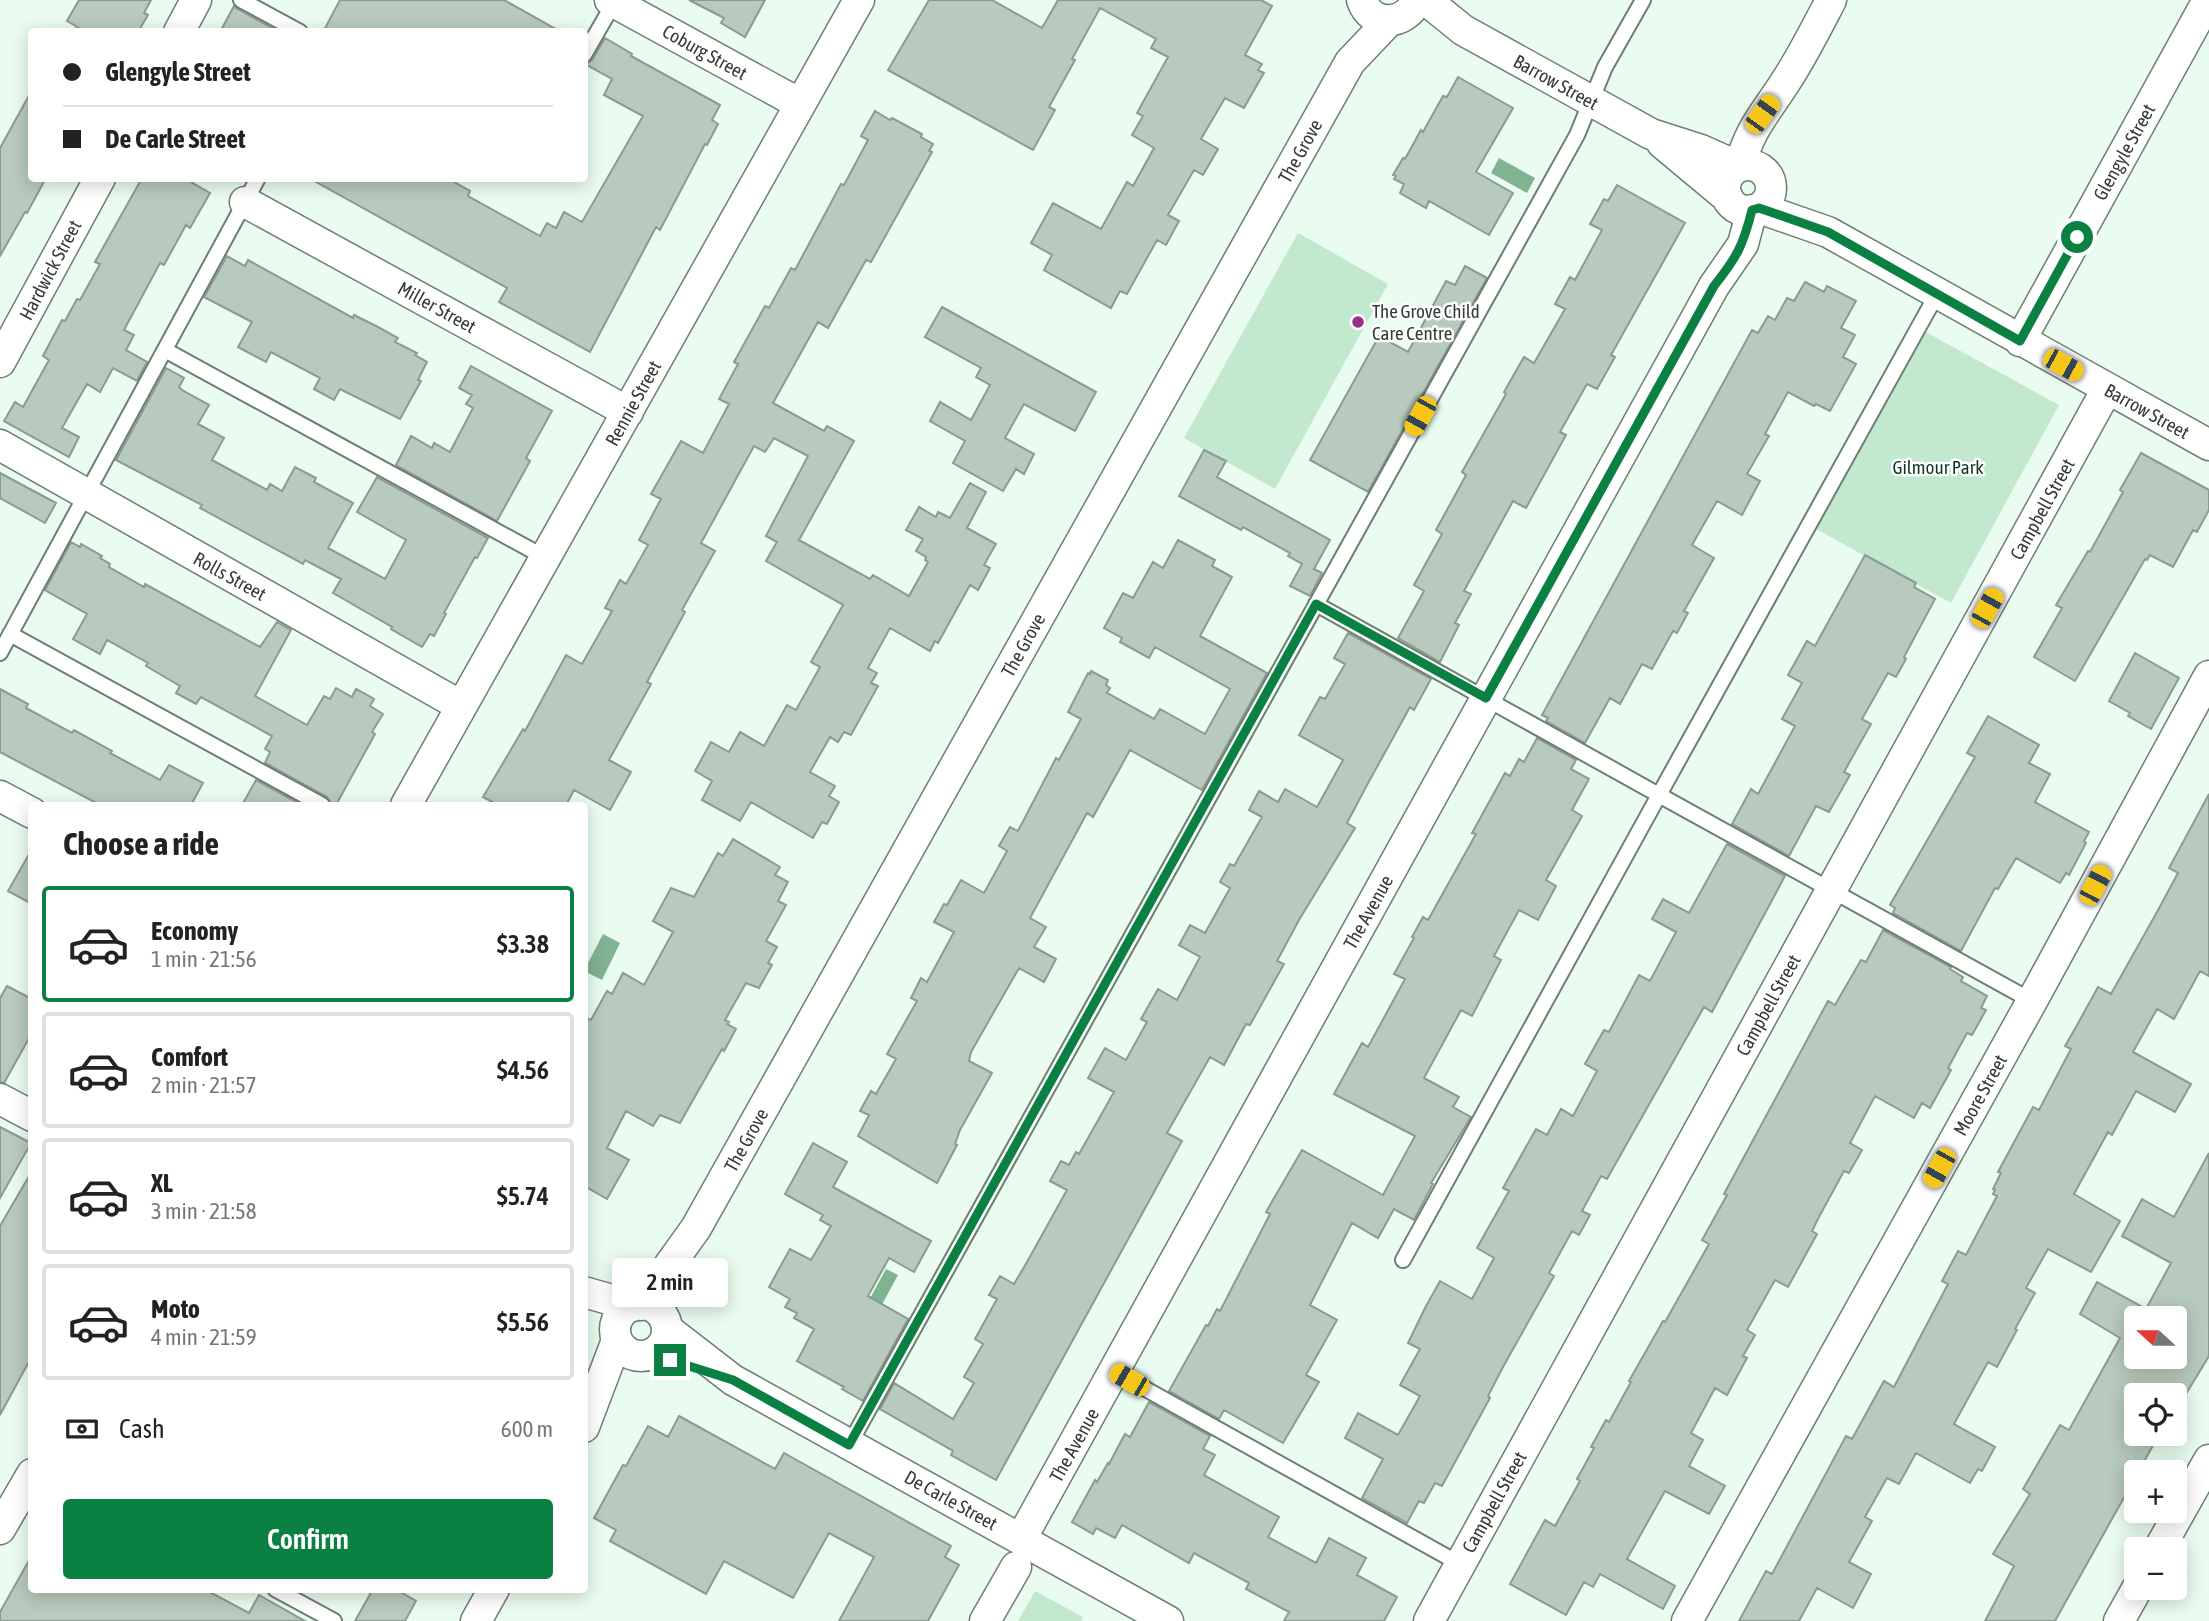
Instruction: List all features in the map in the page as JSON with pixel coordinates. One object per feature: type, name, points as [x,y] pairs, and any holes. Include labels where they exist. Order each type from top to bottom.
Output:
[{"type":"street","points":[[181,28],[197,0]]},
{"type":"street","name":"Rennie Street","points":[[408,802],[859,0]]},
{"type":"street","name":"The Avenue","points":[[985,1621],[1018,1553],[1115,1372],[1714,286],[1787,80],[1831,0]]},
{"type":"street","name":"Glengyle Street","points":[[2020,341],[2208,0]]},
{"type":"street","name":"Coburg Street","points":[[613,1],[800,104]]},
{"type":"street","name":"Barrow Street","points":[[1362,2],[1373,17],[1409,9],[1462,30],[1651,134],[1702,150],[1748,189],[2209,445]]},
{"type":"street","name":"The Grove","points":[[651,1314],[696,1228],[1350,62],[1362,2]]},
{"type":"street","name":"The Grove","points":[[1350,62],[1409,9]]},
{"type":"street","name":"Hardwick Street","points":[[0,362],[98,182]]},
{"type":"street","name":"Miller Street","points":[[251,190],[628,412]]},
{"type":"street","name":"Campbell Street","points":[[1429,1621],[2107,389]]},
{"type":"street","name":"Rolls Street","points":[[0,445],[461,706]]},
{"type":"street","name":"Moore Street","points":[[1687,1621],[2032,1002],[2209,676]]},
{"type":"street","points":[[0,796],[28,811]]},
{"type":"street","points":[[0,1098],[28,1114]]},
{"type":"street","name":"De Carle Street","points":[[588,1293],[651,1314],[733,1380],[849,1445],[1018,1553],[1138,1614],[1168,1621]]},
{"type":"street","name":"De Carle Street","points":[[588,1307],[630,1345],[733,1380]]},
{"type":"street","points":[[588,1421],[630,1345],[620,1315],[651,1314],[663,1344],[630,1345]]},
{"type":"street","points":[[2167,1537],[2209,1460]]},
{"type":"street","points":[[0,1529],[28,1481]]},
{"type":"street","points":[[476,1621],[492,1593]]},
{"type":"street","points":[[2119,1621],[2131,1600]]},
{"type":"lane","points":[[241,0],[293,28]]},
{"type":"lane","points":[[849,1445],[1577,135],[1605,67],[1643,0]]},
{"type":"lane","points":[[588,48],[613,1]]},
{"type":"lane","points":[[0,653],[251,190]]},
{"type":"lane","points":[[1404,1260],[1658,795],[1937,294]]},
{"type":"lane","points":[[165,350],[544,557]]},
{"type":"lane","points":[[1316,604],[2032,1002]]},
{"type":"lane","points":[[10,634],[317,802]]},
{"type":"lane","points":[[1115,1372],[1460,1564]]},
{"type":"lane","points":[[282,1593],[334,1621]]},
{"type":"green space","points":[[1298,233],[1388,284],[1275,489],[1184,438]]},
{"type":"green space","name":"Gilmour Park","points":[[1924,331],[2059,405],[1951,603],[1816,529]]},
{"type":"green space","points":[[1035,1591],[1083,1617],[1081,1621],[1018,1621]]},
{"type":"shaded area","points":[[1499,158],[1535,178],[1527,193],[1491,173]]},
{"type":"shaded area","points":[[603,934],[620,943],[602,980],[588,973],[588,963]]},
{"type":"shaded area","points":[[886,1269],[898,1275],[879,1310],[867,1304]]},
{"type":"building","points":[[79,0],[151,0],[144,13],[148,15],[140,28],[79,28],[67,21]]},
{"type":"building","points":[[340,0],[504,0],[554,28],[325,28]]},
{"type":"building","points":[[689,0],[765,0],[745,37],[721,23],[724,18]]},
{"type":"building","points":[[929,0],[992,0],[1042,28],[1058,0],[1261,0],[1272,6],[1245,55],[1262,64],[1258,70],[1264,73],[1244,108],[1225,98],[1201,139],[1218,149],[1203,175],[1194,170],[1168,215],[1179,221],[1166,245],[1157,240],[1127,294],[1120,291],[1111,308],[1044,270],[1052,255],[1031,243],[1053,203],[1101,229],[1127,182],[1133,186],[1154,148],[1132,135],[1143,116],[1137,113],[1168,57],[1151,48],[1156,39],[1100,8],[1049,107],[1055,110],[1033,150],[888,70]]},
{"type":"building","points":[[234,6],[272,28],[222,28]]},
{"type":"building","points":[[605,38],[632,54],[631,56],[720,105],[712,120],[718,124],[707,145],[705,144],[660,230],[656,227],[590,352],[499,302],[507,288],[316,182],[454,182],[470,191],[468,196],[540,236],[547,223],[556,228],[564,212],[582,222],[643,116],[604,95],[612,79],[588,66]]},
{"type":"building","points":[[1458,77],[1513,108],[1476,172],[1513,193],[1489,235],[1429,201],[1426,208],[1400,193],[1404,184],[1394,179],[1396,176],[1393,175]]},
{"type":"building","points":[[28,97],[28,182],[44,182],[0,256],[0,148]]},
{"type":"building","points":[[875,111],[922,134],[921,137],[933,144],[929,151],[932,152],[871,262],[866,260],[828,328],[818,322],[773,403],[824,431],[827,426],[854,441],[799,540],[870,579],[873,575],[909,596],[928,562],[926,557],[916,551],[923,539],[906,530],[919,507],[936,517],[938,512],[950,518],[970,483],[986,492],[967,528],[996,544],[984,565],[990,568],[978,590],[970,585],[938,643],[935,641],[930,651],[890,628],[868,668],[877,673],[871,683],[878,686],[851,735],[844,732],[838,742],[830,737],[810,772],[835,786],[829,796],[839,802],[827,824],[822,822],[813,838],[751,802],[740,821],[702,800],[712,781],[695,771],[711,742],[729,752],[740,732],[764,746],[787,705],[796,710],[820,667],[811,662],[843,605],[766,561],[777,542],[766,536],[808,456],[774,438],[765,452],[754,446],[701,543],[715,551],[682,610],[685,612],[647,682],[651,684],[609,760],[631,772],[610,810],[574,790],[568,802],[492,802],[483,797],[523,729],[525,731],[566,655],[582,664],[612,611],[605,608],[620,580],[626,584],[648,545],[639,540],[661,499],[651,494],[681,441],[703,453],[729,404],[719,399],[738,364],[734,362],[765,306],[769,308],[791,268],[795,270],[841,184],[844,185],[868,140],[861,136]]},
{"type":"building","points":[[140,182],[191,182],[210,193],[190,228],[186,225],[164,265],[160,263],[124,330],[134,335],[126,350],[147,362],[137,381],[113,368],[100,392],[87,384],[62,428],[79,437],[69,457],[4,421],[15,402],[23,407],[49,360],[43,356],[62,320],[65,321],[77,299],[80,300],[100,264],[95,262]]},
{"type":"building","points":[[1617,185],[1685,223],[1611,355],[1615,357],[1597,389],[1587,384],[1560,432],[1566,435],[1526,508],[1513,501],[1464,591],[1471,594],[1455,623],[1459,625],[1440,662],[1398,638],[1424,591],[1414,585],[1442,534],[1436,530],[1466,475],[1462,472],[1506,394],[1504,392],[1524,357],[1534,363],[1565,309],[1555,304],[1570,277],[1575,280],[1602,230],[1590,224],[1604,199],[1608,201]]},
{"type":"building","points":[[227,256],[245,266],[248,260],[353,318],[354,315],[378,327],[398,338],[395,342],[417,353],[415,355],[427,362],[418,380],[421,381],[400,419],[340,389],[334,400],[314,389],[320,378],[271,352],[266,362],[238,347],[252,322],[204,297]]},
{"type":"building","points":[[1465,266],[1487,278],[1368,492],[1310,460],[1379,336],[1408,352],[1446,281],[1455,285]]},
{"type":"building","points":[[1805,282],[1824,292],[1827,286],[1856,301],[1841,328],[1855,335],[1843,357],[1856,364],[1830,411],[1788,392],[1765,434],[1769,436],[1747,474],[1760,481],[1742,515],[1717,501],[1692,545],[1714,558],[1684,611],[1688,613],[1677,633],[1673,631],[1652,669],[1642,664],[1620,704],[1610,698],[1585,743],[1546,721],[1548,718],[1542,715],[1752,330],[1758,333],[1768,316],[1775,320],[1787,298],[1794,301]]},
{"type":"building","points":[[942,307],[1096,392],[1075,431],[1024,404],[1005,438],[1034,454],[1024,474],[1016,469],[1003,491],[953,463],[965,441],[930,421],[940,402],[971,420],[990,385],[976,377],[981,368],[925,337]]},
{"type":"building","points":[[471,366],[552,411],[526,458],[530,461],[497,521],[396,465],[411,436],[432,448],[434,443],[450,452],[473,408],[466,404],[472,395],[459,388]]},
{"type":"building","points":[[166,368],[184,378],[179,387],[182,390],[209,405],[198,424],[224,438],[212,460],[267,490],[270,484],[282,491],[295,467],[316,478],[314,482],[353,503],[328,548],[385,579],[406,540],[357,512],[377,477],[488,538],[444,613],[446,614],[434,636],[430,634],[422,647],[333,593],[341,579],[305,560],[303,564],[200,508],[202,505],[116,460]]},
{"type":"building","points":[[1204,450],[1226,461],[1217,477],[1330,540],[1314,569],[1322,573],[1310,596],[1290,586],[1302,564],[1288,556],[1290,553],[1179,496]]},
{"type":"building","points":[[2141,453],[2209,490],[2209,510],[2197,532],[2193,530],[2173,567],[2150,555],[2145,559],[2075,681],[2034,657],[2062,608],[2056,605],[2088,551],[2090,552]]},
{"type":"building","points":[[0,473],[56,503],[45,523],[0,498]]},
{"type":"building","points":[[1178,540],[1215,560],[1212,566],[1232,577],[1200,636],[1267,673],[1202,790],[1130,750],[1093,817],[1087,813],[1030,918],[1046,927],[1034,947],[1056,959],[1044,982],[1019,968],[971,1052],[969,1061],[992,1073],[960,1130],[955,1144],[957,1145],[937,1183],[858,1136],[869,1115],[860,1111],[871,1091],[876,1094],[896,1059],[887,1054],[917,1001],[911,998],[921,978],[927,982],[954,932],[934,922],[944,904],[947,905],[961,880],[984,893],[1007,851],[999,846],[1010,827],[1018,831],[1056,758],[1059,760],[1081,719],[1068,712],[1088,673],[1091,671],[1108,680],[1106,685],[1110,688],[1107,693],[1154,719],[1160,709],[1205,734],[1230,689],[1155,647],[1149,658],[1120,642],[1122,638],[1104,628],[1123,593],[1133,598],[1153,562],[1163,568]]},
{"type":"building","points":[[71,542],[80,547],[81,544],[102,556],[100,558],[110,564],[109,567],[144,587],[145,584],[260,647],[277,622],[291,630],[255,696],[307,725],[324,696],[330,699],[336,688],[352,697],[356,689],[374,699],[370,706],[383,714],[338,802],[330,802],[327,797],[265,763],[270,752],[265,749],[272,736],[201,697],[196,704],[176,693],[180,686],[146,666],[148,663],[107,640],[100,654],[73,639],[87,614],[45,590]]},
{"type":"building","points":[[1865,555],[1916,583],[1914,587],[1935,599],[1896,677],[1888,673],[1862,719],[1871,724],[1844,772],[1850,775],[1829,812],[1816,806],[1789,856],[1732,824],[1751,789],[1758,794],[1795,726],[1782,719],[1802,683],[1788,675],[1807,641],[1815,646]]},
{"type":"building","points":[[1348,633],[1431,679],[1414,710],[1410,707],[1347,823],[1355,828],[1277,961],[1284,964],[1250,1025],[1246,1024],[1224,1065],[1210,1057],[1167,1133],[1182,1141],[996,1480],[951,1455],[953,1451],[880,1409],[894,1383],[953,1419],[974,1383],[964,1377],[983,1344],[975,1339],[997,1299],[989,1295],[1000,1276],[1014,1284],[1067,1190],[1050,1181],[1061,1161],[1069,1165],[1076,1152],[1079,1154],[1114,1092],[1088,1078],[1105,1048],[1126,1060],[1147,1022],[1141,1019],[1158,989],[1177,1000],[1200,957],[1179,945],[1190,925],[1205,933],[1230,888],[1220,882],[1230,864],[1234,866],[1262,817],[1249,810],[1259,791],[1278,802],[1285,789],[1317,807],[1343,760],[1299,735],[1320,697],[1325,699],[1345,664],[1334,658]]},
{"type":"building","points":[[2135,653],[2179,678],[2151,729],[2109,701]]},
{"type":"building","points":[[0,689],[28,704],[26,708],[72,733],[74,730],[160,780],[169,765],[203,783],[193,802],[94,802],[0,752]]},
{"type":"building","points":[[1988,716],[2039,745],[2029,763],[2050,774],[2035,802],[2089,832],[2069,875],[2066,873],[2060,883],[2016,858],[1998,889],[1995,888],[1961,951],[1893,913],[1895,908],[1890,905],[1975,757],[1967,753]]},
{"type":"building","points":[[1537,738],[1576,760],[1571,769],[1589,779],[1572,810],[1582,816],[1546,880],[1556,886],[1538,920],[1519,910],[1494,956],[1501,960],[1472,1016],[1461,1010],[1424,1078],[1459,1097],[1453,1107],[1471,1117],[1431,1183],[1433,1184],[1414,1220],[1394,1209],[1378,1238],[1352,1223],[1310,1305],[1337,1320],[1306,1375],[1319,1382],[1283,1443],[1224,1410],[1219,1419],[1169,1391],[1206,1325],[1208,1326],[1217,1309],[1220,1311],[1270,1214],[1266,1212],[1302,1150],[1383,1195],[1415,1136],[1334,1094],[1362,1043],[1368,1047],[1405,979],[1394,974],[1423,917],[1428,920],[1476,834],[1472,833],[1505,773],[1510,776],[1519,759],[1524,762]]},
{"type":"building","points":[[256,780],[296,802],[244,802]]},
{"type":"building","points":[[2209,794],[2209,976],[2200,971],[2174,1019],[2157,1009],[2133,1052],[2191,1084],[2175,1112],[2136,1091],[2112,1135],[2108,1132],[2074,1194],[2120,1221],[2091,1272],[2048,1249],[2026,1288],[2035,1293],[2015,1329],[2017,1330],[1997,1367],[1988,1362],[1954,1424],[1995,1447],[1982,1471],[1978,1469],[1970,1483],[1916,1453],[1899,1484],[1887,1478],[1865,1517],[1872,1521],[1849,1562],[1871,1574],[1853,1608],[1817,1588],[1799,1621],[1739,1621],[1766,1571],[1772,1574],[1846,1436],[1852,1439],[1884,1381],[1894,1387],[1948,1284],[1942,1281],[1958,1251],[1966,1255],[1997,1196],[1993,1194],[1993,1189],[2001,1173],[1998,1172],[2033,1107],[2039,1110],[2071,1049],[2065,1046],[2098,987],[2111,994],[2178,873],[2169,868]]},
{"type":"building","points":[[733,839],[780,867],[775,875],[788,882],[778,901],[786,905],[766,941],[777,947],[768,963],[772,965],[759,988],[746,983],[725,1020],[736,1029],[680,1123],[660,1115],[653,1126],[626,1111],[607,1148],[629,1160],[607,1199],[588,1188],[588,1019],[591,1020],[607,991],[612,994],[623,973],[644,985],[673,932],[653,921],[671,888],[694,897],[718,853],[723,856]]},
{"type":"building","points":[[1727,844],[1785,876],[1712,1012],[1704,1007],[1607,1179],[1601,1176],[1582,1211],[1590,1215],[1579,1235],[1572,1231],[1549,1273],[1554,1276],[1503,1367],[1488,1396],[1490,1398],[1442,1486],[1435,1483],[1424,1503],[1419,1501],[1407,1523],[1362,1498],[1383,1459],[1345,1438],[1358,1413],[1398,1435],[1420,1396],[1400,1385],[1420,1349],[1408,1343],[1440,1281],[1472,1299],[1494,1258],[1477,1248],[1509,1191],[1503,1188],[1536,1129],[1547,1135],[1561,1109],[1573,1116],[1597,1071],[1585,1064],[1604,1030],[1609,1032],[1639,975],[1650,981],[1676,932],[1652,919],[1663,899],[1689,913]]},
{"type":"building","points":[[28,856],[28,902],[8,891]]},
{"type":"building","points":[[1883,930],[1951,967],[1950,969],[1963,977],[1961,981],[1987,996],[1981,1008],[1986,1010],[1972,1035],[1967,1033],[1930,1108],[1922,1103],[1914,1118],[1875,1096],[1850,1143],[1862,1150],[1849,1173],[1844,1171],[1820,1215],[1812,1231],[1817,1234],[1788,1287],[1775,1280],[1747,1330],[1755,1335],[1743,1356],[1747,1358],[1727,1395],[1715,1388],[1691,1433],[1703,1440],[1689,1466],[1725,1486],[1709,1514],[1665,1491],[1627,1559],[1675,1586],[1663,1609],[1600,1574],[1593,1587],[1584,1582],[1566,1615],[1510,1584],[1545,1520],[1555,1526],[1580,1481],[1577,1479],[1594,1448],[1591,1447],[1606,1420],[1609,1422],[1631,1382],[1629,1381],[1709,1244],[1702,1240],[1727,1195],[1724,1194],[1828,1001],[1835,1005],[1861,960],[1866,962]]},
{"type":"building","points":[[7,986],[28,997],[28,1040],[4,1083],[0,1082],[0,998]]},
{"type":"building","points":[[0,1127],[28,1141],[28,1148],[0,1198]]},
{"type":"building","points":[[813,1143],[847,1162],[833,1187],[931,1241],[914,1272],[889,1258],[868,1296],[908,1319],[863,1401],[842,1389],[844,1387],[797,1361],[814,1329],[794,1318],[797,1313],[785,1307],[790,1299],[769,1287],[790,1249],[811,1260],[831,1226],[820,1220],[823,1215],[785,1194]]},
{"type":"building","points":[[2209,1153],[2209,1356],[2187,1392],[2187,1383],[2124,1383],[2124,1446],[2153,1446],[2145,1460],[2124,1460],[2124,1497],[2055,1621],[1985,1621],[2014,1566],[1993,1554],[2030,1494],[2023,1489],[2060,1425],[2069,1430],[2120,1338],[2080,1314],[2097,1282],[2141,1306],[2124,1306],[2124,1369],[2188,1368],[2188,1306],[2148,1306],[2171,1263],[2122,1236],[2142,1199],[2174,1217]]},
{"type":"building","points":[[28,1178],[28,1363],[0,1415],[0,1226]]},
{"type":"building","points":[[1149,1402],[1210,1436],[1203,1449],[1215,1455],[1204,1475],[1279,1517],[1268,1537],[1316,1563],[1329,1538],[1366,1558],[1357,1575],[1397,1597],[1384,1621],[1284,1621],[1289,1612],[1246,1589],[1249,1583],[1194,1553],[1189,1563],[1122,1525],[1115,1538],[1096,1528],[1093,1534],[1072,1522],[1095,1480],[1097,1482],[1109,1464],[1125,1434],[1130,1437]]},
{"type":"building","points":[[679,1416],[775,1469],[784,1453],[951,1546],[945,1557],[959,1565],[928,1621],[839,1621],[874,1557],[829,1533],[793,1598],[724,1561],[706,1594],[610,1541],[616,1530],[594,1518],[623,1465],[626,1466],[648,1426],[668,1437]]},
{"type":"building","points":[[28,1562],[28,1593],[212,1593],[249,1613],[259,1595],[305,1621],[0,1621],[0,1612]]},
{"type":"building","points":[[371,1593],[402,1593],[416,1601],[405,1621],[355,1621]]},
{"type":"place","name":"The Grove Child Care Centre","points":[[1358,322]]},
{"type":"route","points":[[670,1360],[733,1380],[849,1445],[1316,604],[1486,698],[1714,286],[1743,244],[1752,210],[1759,208],[1828,232],[2020,341],[2077,237]]}]
